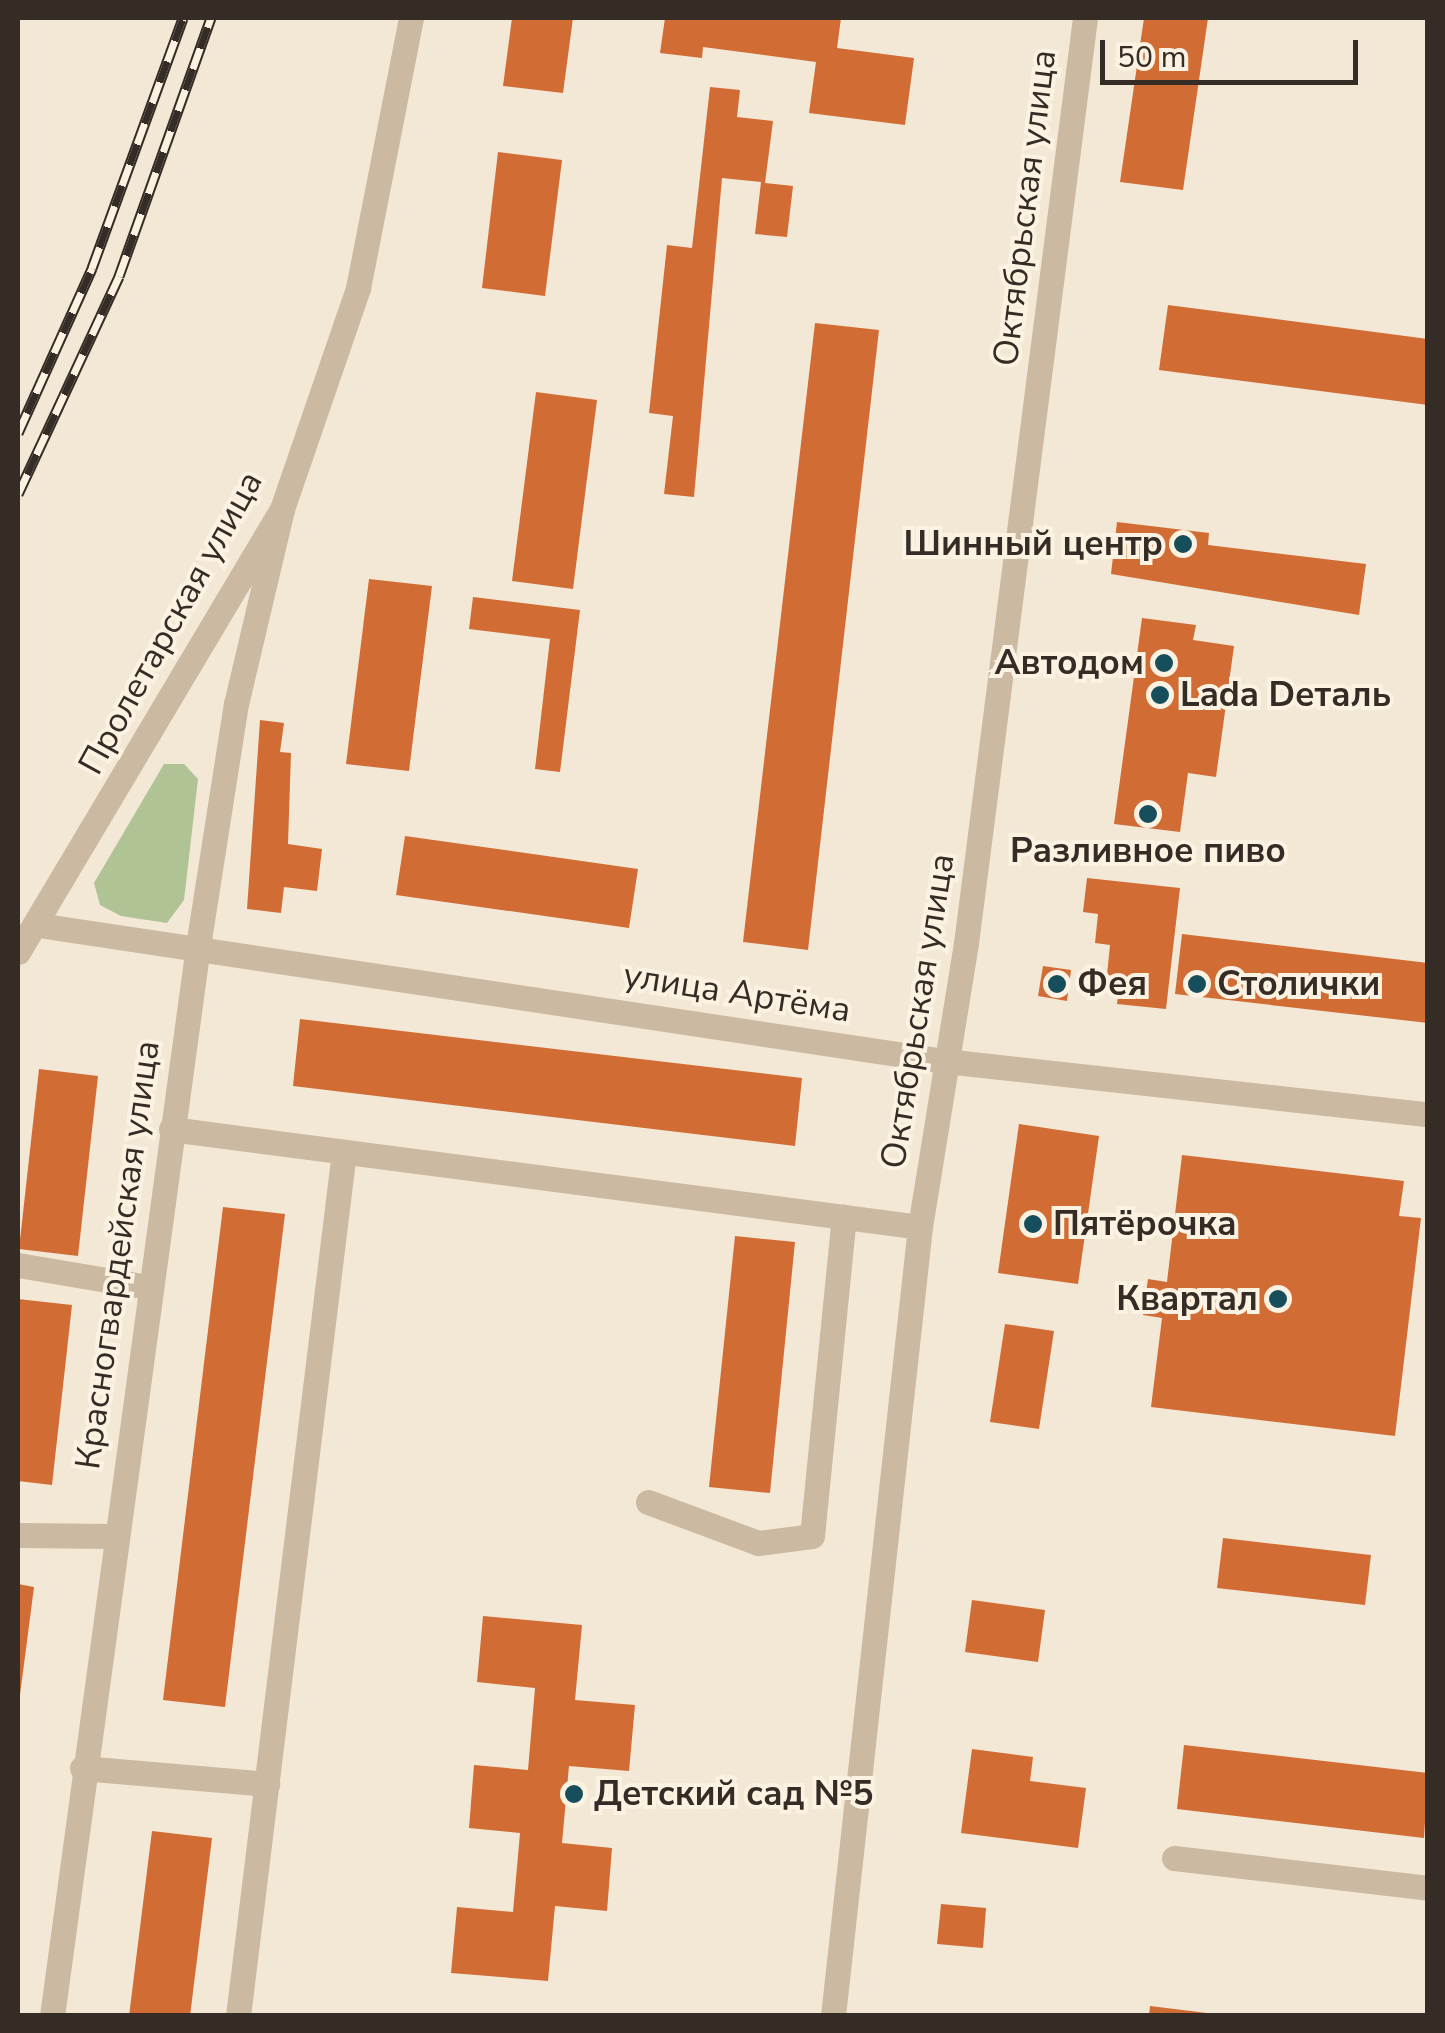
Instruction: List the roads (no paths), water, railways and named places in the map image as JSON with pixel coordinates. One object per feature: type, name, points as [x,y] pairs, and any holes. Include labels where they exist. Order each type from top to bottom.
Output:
[{"type":"street","name":"Пролетарская улица","points":[[18,952],[38,925],[282,510],[358,288],[412,18]]},
{"type":"street","name":"Октябрьская улица","points":[[833,2016],[920,1227],[946,1061],[1084,18]]},
{"type":"street","name":"Красногвардейская улица","points":[[52,2016],[113,1536],[198,946],[236,704],[282,510]]},
{"type":"street","name":"улица Артёма","points":[[38,925],[946,1061],[1428,1114]]},
{"type":"street","points":[[171,1129],[920,1227]]},
{"type":"street","points":[[238,2016],[344,1152]]},
{"type":"street","points":[[648,1502],[758,1543],[812,1536],[844,1217]]},
{"type":"street","points":[[18,1264],[148,1287]]},
{"type":"street","points":[[18,1535],[113,1536]]},
{"type":"street","points":[[82,1768],[267,1784]]},
{"type":"street","points":[[1174,1858],[1428,1888]]},
{"type":"railway","points":[[18,433],[92,268],[183,18]]},
{"type":"railway","points":[[18,494],[119,276],[211,18]]},
{"type":"place","name":"Шинный центр","points":[[1183,544]]},
{"type":"place","name":"Автодом","points":[[1164,663]]},
{"type":"place","name":"Lada Dеталь","points":[[1160,695]]},
{"type":"place","name":"Разливное пиво","points":[[1148,814]]},
{"type":"place","name":"Фея","points":[[1057,984]]},
{"type":"place","name":"Столички","points":[[1197,984]]},
{"type":"place","name":"Пятёрочка","points":[[1033,1224]]},
{"type":"place","name":"Квартал","points":[[1278,1299]]},
{"type":"place","name":"Детский сад №5","points":[[574,1794]]}]
